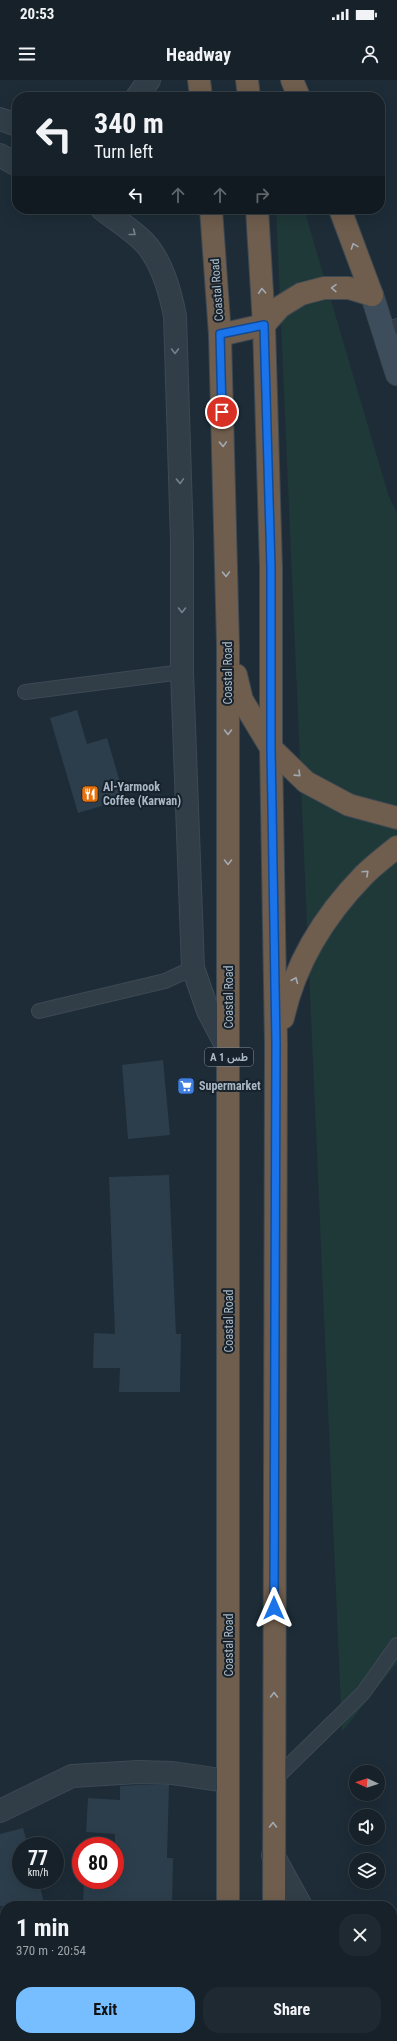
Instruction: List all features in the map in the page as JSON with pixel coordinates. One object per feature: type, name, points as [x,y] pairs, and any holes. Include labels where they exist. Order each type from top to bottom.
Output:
[{"type":"highway","points":[[199,80],[200,92]]},
{"type":"highway","points":[[247,80],[248,92]]},
{"type":"highway","points":[[292,80],[296,92]]},
{"type":"highway","name":"Coastal Road","points":[[211,214],[220,334],[228,645],[228,1901]]},
{"type":"highway","points":[[257,214],[264,325],[271,568],[271,748],[276,1044],[273,1781],[274,1901]]},
{"type":"highway","points":[[342,214],[372,296]]},
{"type":"highway","points":[[220,334],[264,325],[280,307],[301,294],[324,288],[349,288],[372,296]]},
{"type":"highway","points":[[228,645],[242,700],[271,748],[306,782],[348,805],[397,818]]},
{"type":"highway","points":[[276,1044],[288,997],[310,946],[332,911],[364,874],[397,847]]},
{"type":"main road","points":[[372,296],[390,328],[397,374]]},
{"type":"street","points":[[141,92],[149,80]]},
{"type":"street","points":[[0,119],[12,123]]},
{"type":"street","points":[[0,155],[12,162]]},
{"type":"street","points":[[108,214],[143,242],[150,250],[170,294],[175,316],[182,542],[182,672],[193,968],[208,1011],[229,1051]]},
{"type":"street","points":[[0,1811],[72,1776],[138,1772],[173,1773],[228,1781]]},
{"type":"street","points":[[274,1855],[298,1901]]},
{"type":"lane","points":[[24,692],[182,672]]},
{"type":"lane","points":[[39,1011],[165,981],[193,968]]},
{"type":"lane","points":[[273,1781],[363,1693],[397,1645]]},
{"type":"green space","points":[[276,214],[305,214],[389,497],[397,512],[397,1663],[342,1732]]},
{"type":"building","points":[[77,710],[87,744],[107,738],[125,799],[78,813],[50,718]]},
{"type":"building","points":[[163,1060],[170,1135],[128,1139],[122,1065]]},
{"type":"building","points":[[169,1175],[176,1334],[181,1334],[180,1392],[119,1392],[120,1368],[93,1368],[94,1333],[115,1334],[109,1177]]},
{"type":"building","points":[[169,1785],[167,1858],[173,1858],[172,1901],[83,1901],[84,1889],[124,1889],[124,1837],[115,1837],[115,1834],[86,1832],[88,1798],[120,1800],[120,1786]]},
{"type":"building","points":[[23,1828],[26,1837],[12,1837],[12,1889],[40,1889],[44,1901],[0,1901],[0,1834]]},
{"type":"place","name":"Al-Yarmook Coffee (Karwan)","points":[[90,794]]},
{"type":"place","name":"Supermarket","points":[[186,1086]]},
{"type":"route","points":[[222,412],[220,334],[264,325],[271,568],[271,748],[276,1044],[274,1608]]}]
